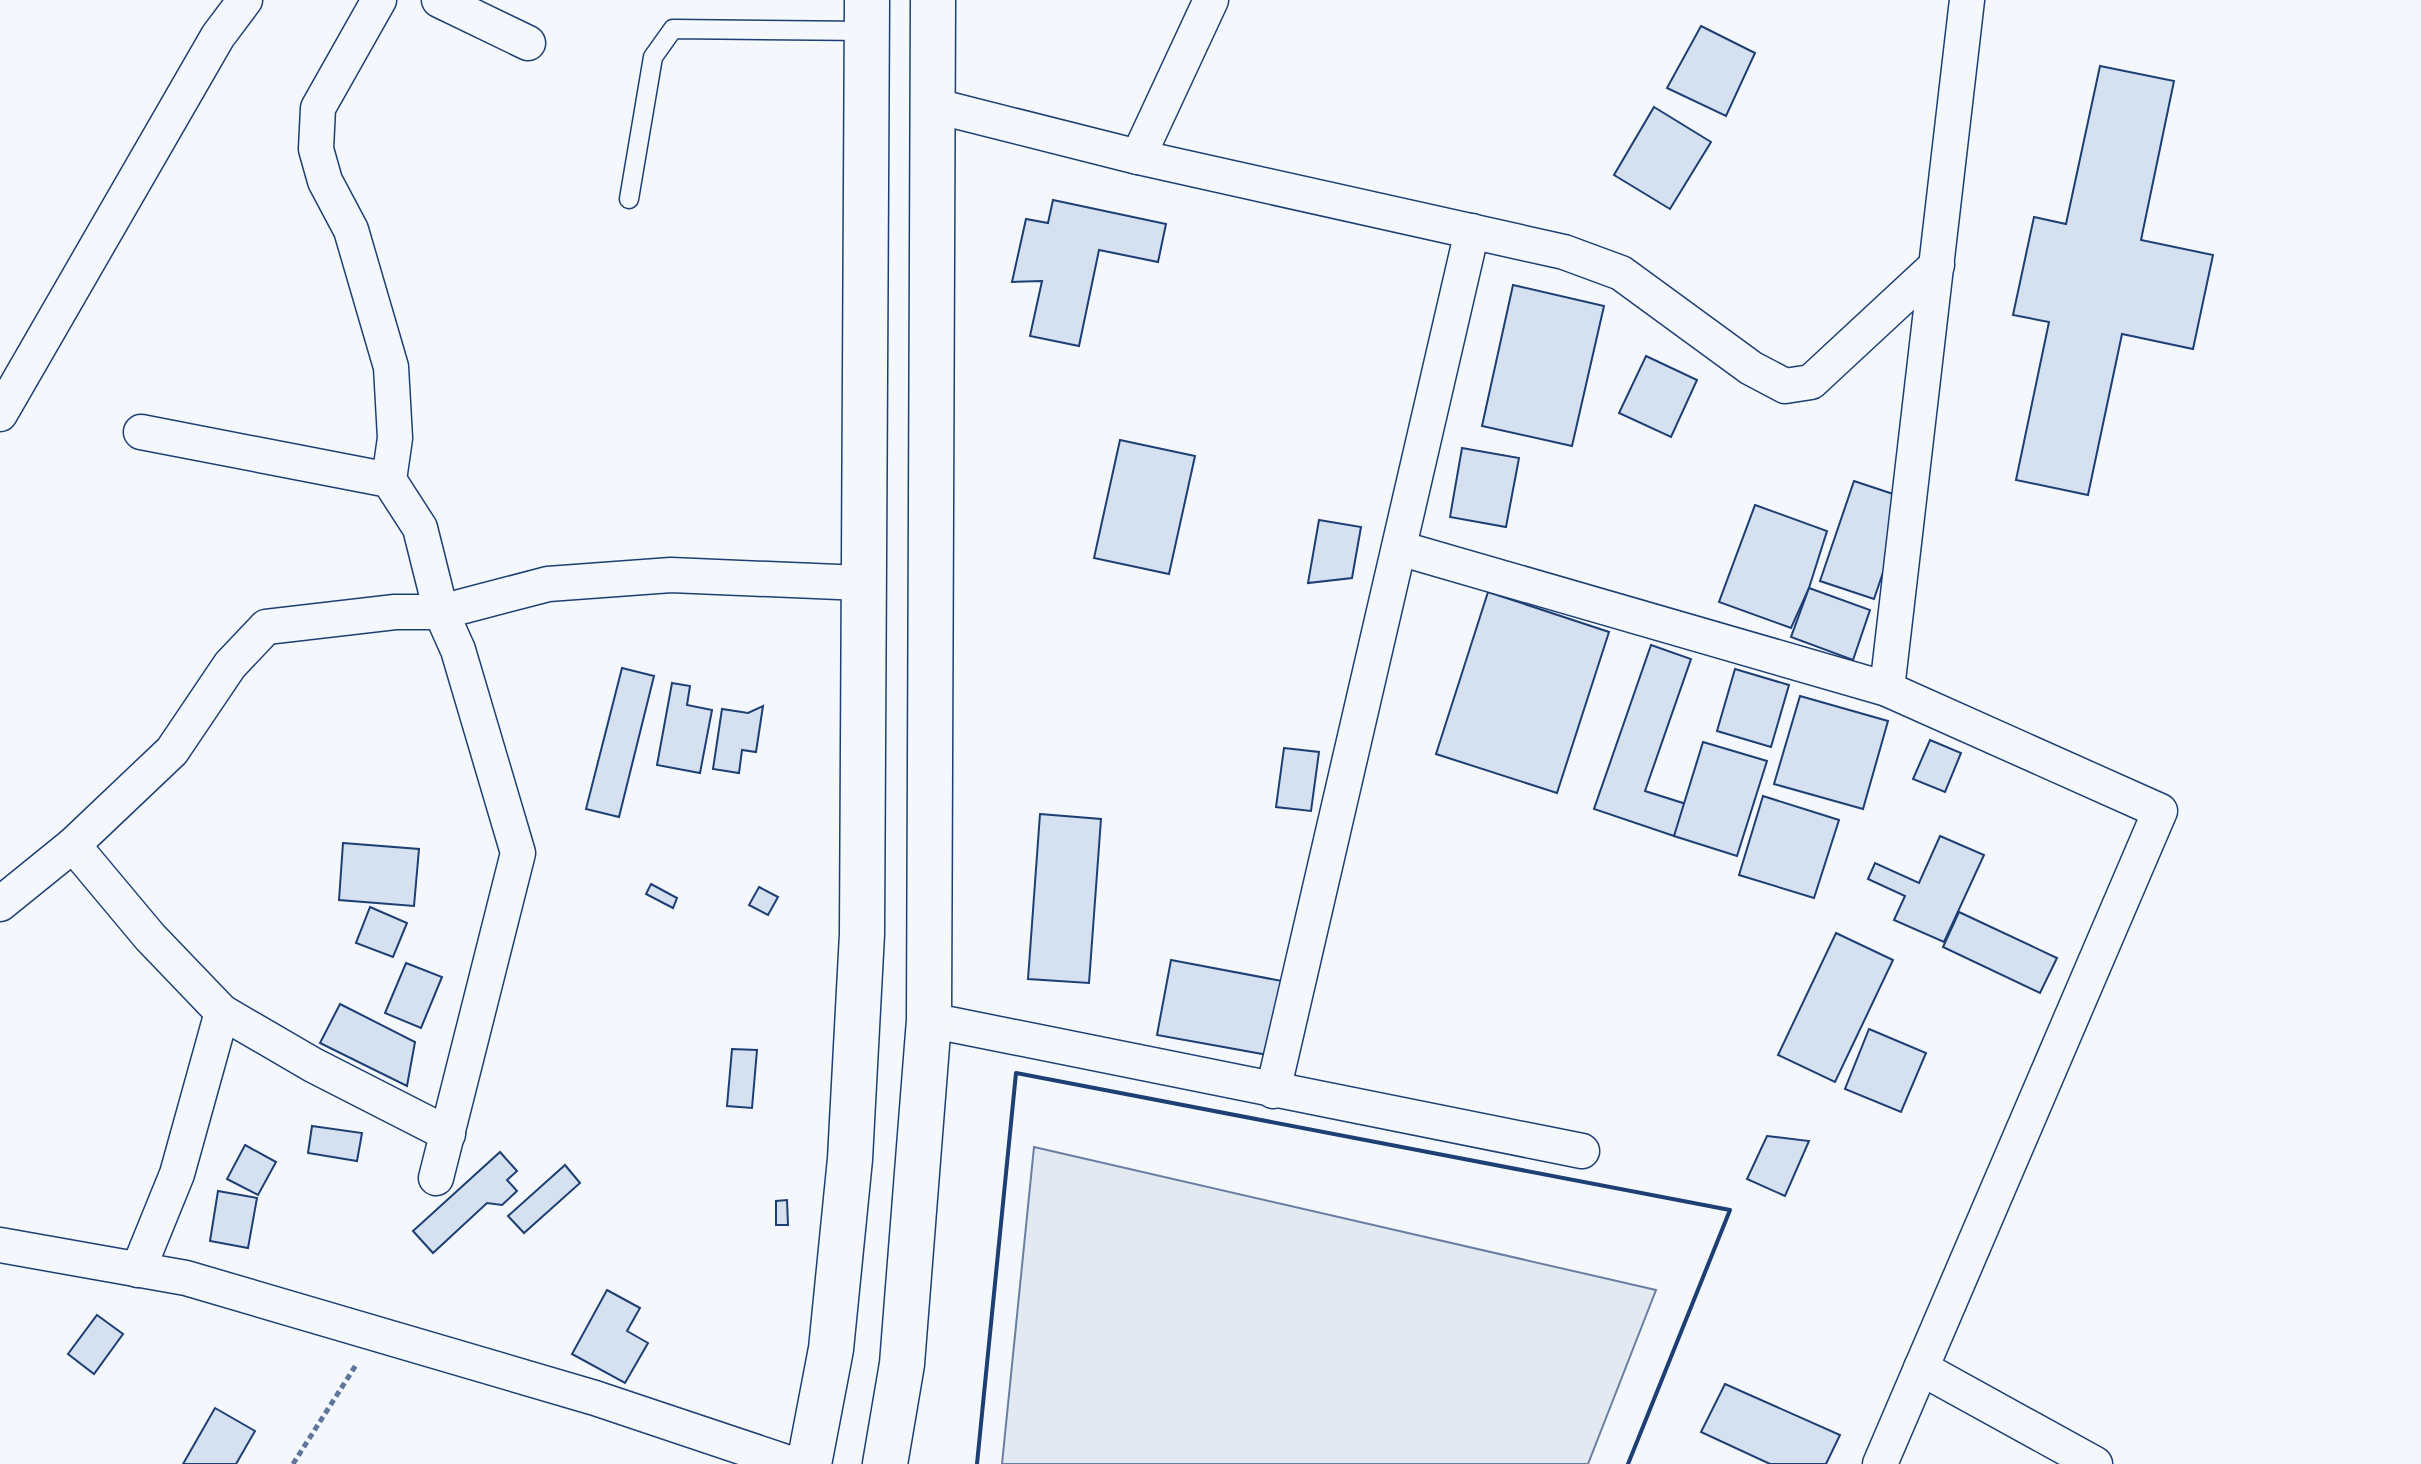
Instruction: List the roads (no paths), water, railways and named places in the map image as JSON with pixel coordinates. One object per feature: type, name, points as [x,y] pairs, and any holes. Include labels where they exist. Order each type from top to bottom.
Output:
[{"type":"main road","points":[[885,1464],[902,1364],[929,1020],[933,0]]},
{"type":"main road","points":[[809,1464],[831,1349],[850,1159],[862,934],[867,16]]},
{"type":"street","points":[[0,414],[218,36],[245,0]]},
{"type":"street","points":[[379,0],[318,108],[316,149],[325,181],[351,230],[391,367],[395,438],[389,480],[420,528],[441,612],[458,650],[518,853],[436,1178]]},
{"type":"street","points":[[439,0],[528,43]]},
{"type":"street","points":[[1138,157],[1211,0]]},
{"type":"street","points":[[1887,689],[1967,0]]},
{"type":"street","points":[[932,105],[1138,157],[1564,252],[1621,273],[1751,368],[1785,386],[1811,382],[1937,265]]},
{"type":"street","points":[[1273,1091],[1472,231]]},
{"type":"street","points":[[141,432],[389,480]]},
{"type":"street","points":[[1399,548],[1887,689],[2160,811],[1880,1464]]},
{"type":"street","points":[[0,904],[73,845],[172,751],[230,665],[266,627],[395,612],[441,612],[548,584],[671,575],[862,583]]},
{"type":"street","points":[[73,845],[150,937],[222,1012],[313,1065],[448,1134]]},
{"type":"street","points":[[138,1270],[177,1174],[222,1012]]},
{"type":"street","points":[[929,1020],[1582,1151]]},
{"type":"street","points":[[0,1245],[186,1278],[595,1398],[792,1464]]},
{"type":"street","points":[[1921,1368],[2095,1464]]},
{"type":"lane","points":[[629,199],[653,57],[673,29],[867,16]]}]
